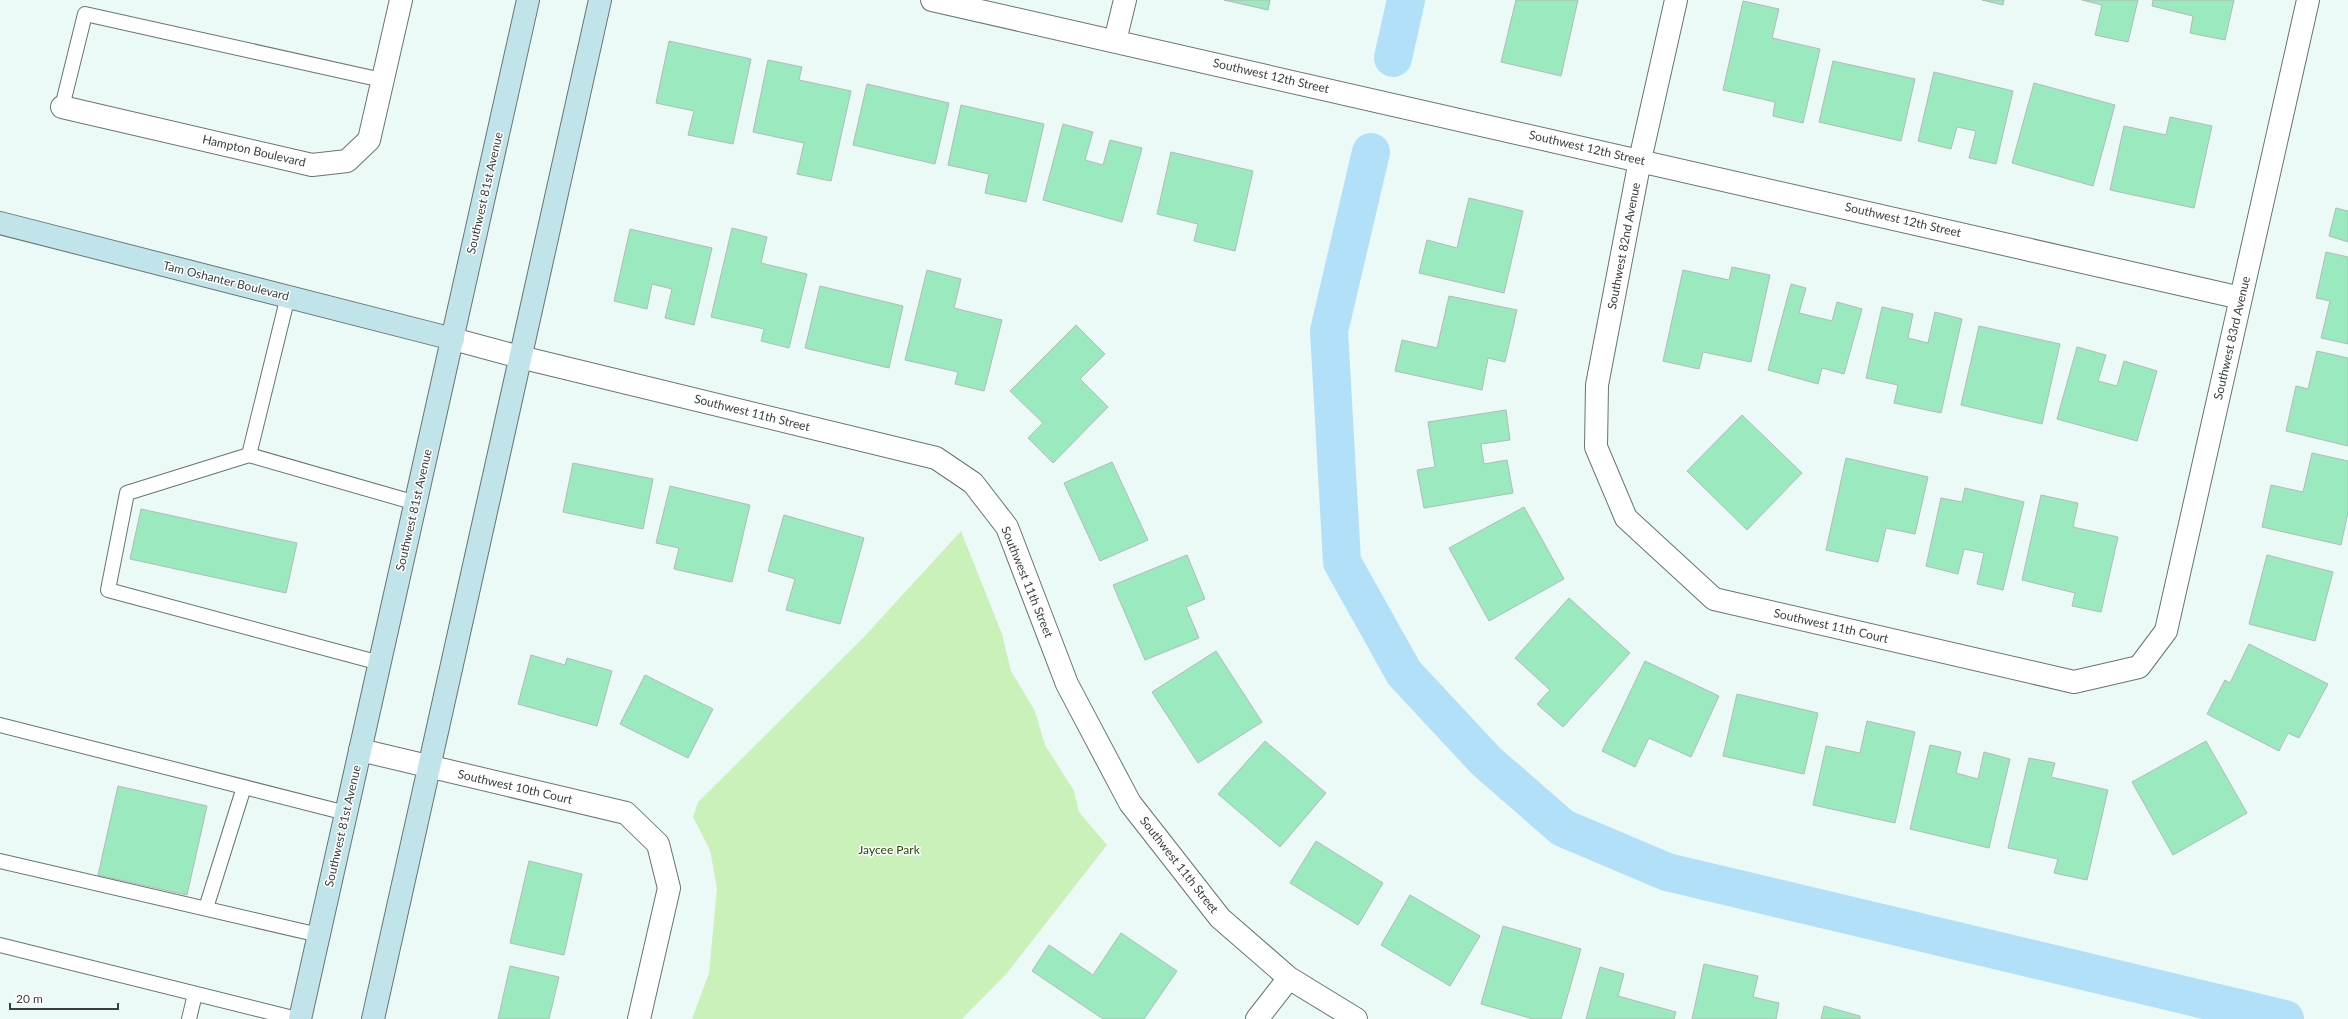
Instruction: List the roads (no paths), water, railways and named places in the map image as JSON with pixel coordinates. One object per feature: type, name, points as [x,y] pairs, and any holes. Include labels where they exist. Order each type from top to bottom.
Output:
[{"type":"street","name":"Hampton Boulevard","points":[[62,107],[312,165],[347,161],[369,140],[401,0]]},
{"type":"street","name":"Southwest 81st Avenue","points":[[298,1019],[319,935],[528,0]]},
{"type":"street","points":[[373,1019],[600,0]]},
{"type":"street","name":"Southwest 12th Street","points":[[932,0],[2241,298]]},
{"type":"street","points":[[1115,41],[1125,0]]},
{"type":"street","name":"Southwest 82nd Avenue","points":[[1596,447],[1597,385],[1640,160],[1676,0]]},
{"type":"street","name":"Southwest 83rd Avenue","points":[[2139,667],[2166,631],[2308,0]]},
{"type":"street","name":"Tam Oshanter Boulevard","points":[[0,224],[288,296],[452,339]]},
{"type":"street","name":"Southwest 11th Street","points":[[452,339],[520,357],[936,458],[973,483],[1007,527],[1067,684],[1130,803],[1220,918],[1289,978],[1356,1019]]},
{"type":"street","name":"Southwest 11th Court","points":[[1596,447],[1626,518],[1714,599],[2074,682],[2139,667]]},
{"type":"street","name":"Southwest 10th Court","points":[[360,750],[626,813],[658,844],[669,888],[639,1019]]},
{"type":"street","points":[[1257,1019],[1289,978]]},
{"type":"lane","points":[[62,107],[84,14],[382,80]]},
{"type":"lane","points":[[249,455],[288,296]]},
{"type":"lane","points":[[380,663],[108,590],[128,492],[249,455],[416,503]]},
{"type":"lane","points":[[0,726],[346,814]]},
{"type":"lane","points":[[206,908],[244,788]]},
{"type":"lane","points":[[0,861],[319,935]]},
{"type":"lane","points":[[0,945],[298,1019]]},
{"type":"lane","points":[[189,1019],[195,994]]},
{"type":"waterway","points":[[1393,58],[1406,0]]},
{"type":"waterway","points":[[1371,152],[1329,331],[1342,562],[1404,673],[1486,761],[1563,828],[1667,872],[2285,1019]]},
{"type":"park label","name":"Jaycee Park","points":[[889,850]]}]
